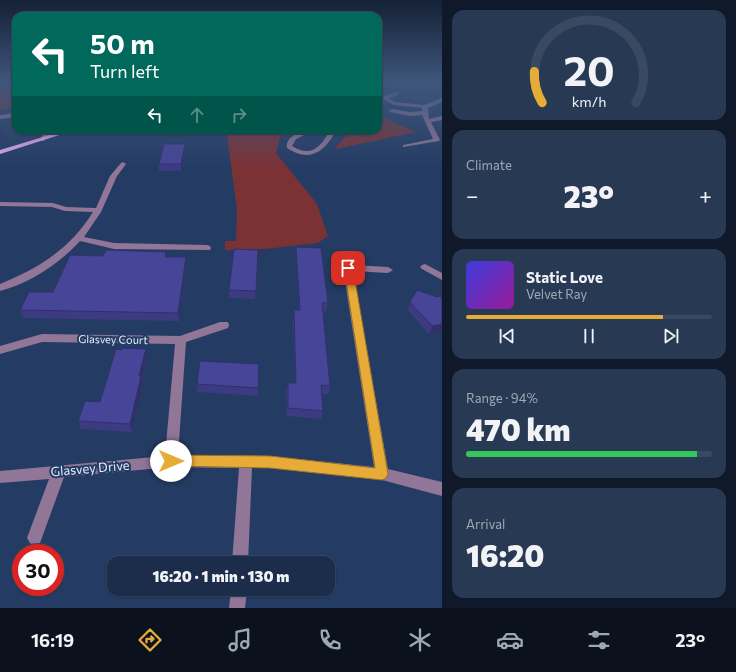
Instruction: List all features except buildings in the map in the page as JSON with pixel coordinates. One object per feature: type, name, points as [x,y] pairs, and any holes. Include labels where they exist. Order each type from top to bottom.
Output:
[{"type":"main road","points":[[0,152],[60,134]]},
{"type":"street","points":[[392,112],[410,114],[420,111]]},
{"type":"street","points":[[405,146],[437,140],[425,111]]},
{"type":"street","points":[[0,117],[12,115]]},
{"type":"street","points":[[428,121],[442,118]]},
{"type":"street","points":[[42,140],[47,134]]},
{"type":"street","points":[[302,134],[294,138],[289,144],[289,148],[300,153],[317,151],[322,148],[331,134]]},
{"type":"street","points":[[0,288],[39,271],[60,255],[78,238],[87,228],[98,210],[114,173],[123,164]]},
{"type":"street","points":[[0,204],[53,205],[65,210],[98,210]]},
{"type":"street","points":[[78,238],[114,246],[207,248]]},
{"type":"street","points":[[382,474],[348,264],[388,270]]},
{"type":"street","points":[[425,266],[442,277]]},
{"type":"street","name":"Glasvey Court","points":[[0,350],[42,338],[181,340],[224,325]]},
{"type":"street","points":[[171,461],[181,340]]},
{"type":"street","name":"Glasvey Drive","points":[[0,477],[171,461],[270,462],[382,474],[442,489]]},
{"type":"street","points":[[240,556],[246,462]]},
{"type":"street","points":[[35,538],[59,471]]},
{"type":"street","points":[[237,608],[238,596]]},
{"type":"shaded area","points":[[382,117],[416,132],[336,149],[335,148],[347,135],[382,134]]},
{"type":"shaded area","points":[[224,134],[284,134],[280,137],[276,153],[317,204],[328,236],[318,243],[265,249],[225,250],[225,241],[236,241],[237,210],[227,135]]},
{"type":"route","points":[[171,461],[270,462],[382,474],[348,268]]}]
